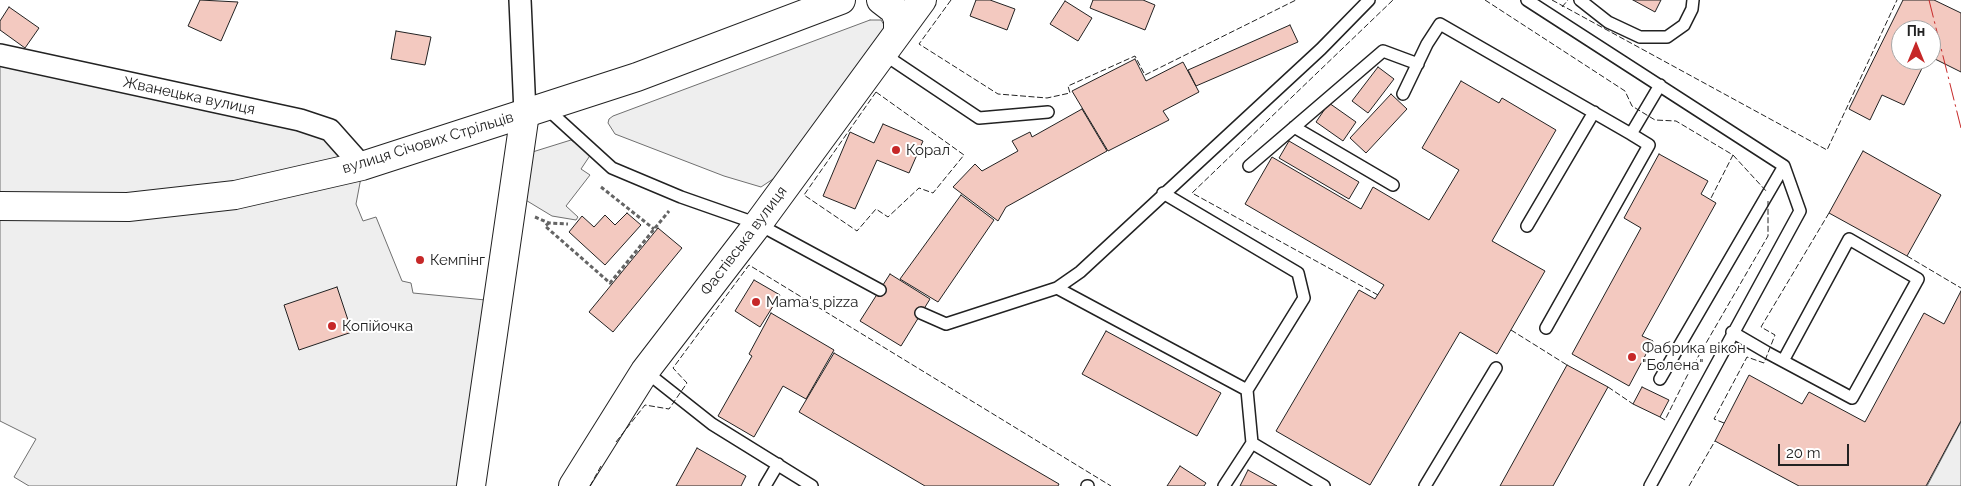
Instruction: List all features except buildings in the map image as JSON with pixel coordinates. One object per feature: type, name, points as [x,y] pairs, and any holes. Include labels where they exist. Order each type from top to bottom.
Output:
[{"type":"main road","name":"вулиця Січових Стрільців","points":[[0,206],[128,208],[234,195],[362,166],[637,77],[840,0]]},
{"type":"main road","points":[[881,0],[894,10],[898,19],[898,30]]},
{"type":"main road","name":"Фастівська вулиця","points":[[573,486],[645,372],[758,224],[898,30],[922,0]]},
{"type":"main road","points":[[471,486],[512,202],[534,109]]},
{"type":"street","points":[[520,0],[534,109]]},
{"type":"street","name":"Жванецька вулиця","points":[[0,56],[300,120],[330,130],[362,166]]},
{"type":"lane","points":[[921,313],[946,324],[1057,288],[1080,272],[1320,49],[1369,0]]},
{"type":"lane","points":[[1526,0],[1784,166],[1800,211],[1732,332],[1650,486]]},
{"type":"lane","points":[[1580,0],[1608,22],[1640,37],[1667,37],[1684,25],[1692,9],[1693,0]]},
{"type":"lane","points":[[1403,94],[1440,24],[1649,145],[1546,328]]},
{"type":"lane","points":[[1249,166],[1383,50],[1418,64]]},
{"type":"lane","points":[[882,53],[979,118],[1048,112]]},
{"type":"lane","points":[[1631,134],[1660,85]]},
{"type":"lane","points":[[534,109],[612,168],[681,197],[758,224],[880,290]]},
{"type":"lane","points":[[1527,226],[1594,112]]},
{"type":"lane","points":[[1294,127],[1393,185]]},
{"type":"lane","points":[[1660,379],[1784,166]]},
{"type":"lane","points":[[1163,193],[1298,274],[1304,298],[1248,390],[1252,443],[1224,486]]},
{"type":"lane","points":[[1732,332],[1783,361],[1852,398],[1918,279],[1849,239],[1783,361]]},
{"type":"lane","points":[[1057,288],[1248,390]]},
{"type":"lane","points":[[1425,486],[1496,368]]},
{"type":"lane","points":[[645,372],[712,424],[812,486]]},
{"type":"lane","points":[[1252,443],[1324,486]]},
{"type":"lane","points":[[765,486],[778,464]]},
{"type":"path","points":[[601,187],[654,229]]},
{"type":"path","points":[[549,223],[545,226],[610,283],[681,197]]},
{"type":"path","points":[[512,202],[549,223],[568,224]]},
{"type":"shaded area","points":[[870,20],[881,20],[886,28],[776,177],[761,187],[724,176],[615,134],[608,123],[609,119],[613,116]]},
{"type":"shaded area","points":[[0,57],[301,122],[363,167],[356,204],[363,221],[376,217],[402,281],[411,283],[413,293],[496,301],[469,486],[29,486],[14,477],[36,439],[0,421]]},
{"type":"shaded area","points":[[571,140],[591,154],[581,169],[590,175],[566,206],[578,217],[576,220],[552,216],[519,196],[526,154]]},
{"type":"shaded area","points":[[1961,422],[1961,486],[1927,486]]},
{"type":"fence","points":[[951,0],[919,44],[998,94],[1047,98],[1070,93],[1068,86],[1135,56],[1145,75],[1296,0]]},
{"type":"fence","points":[[1378,295],[1192,193],[1393,0]]},
{"type":"fence","points":[[1485,0],[1625,91],[1632,106],[1655,120],[1676,121],[1733,155],[1710,200]]},
{"type":"fence","points":[[1552,0],[1827,150],[1897,0]]},
{"type":"fence","points":[[1562,7],[1568,0]]},
{"type":"fence","points":[[876,92],[964,155],[933,193],[919,188],[888,217],[876,209],[857,231],[804,195],[876,92]]},
{"type":"fence","points":[[1733,155],[1767,192]]},
{"type":"fence","points":[[1660,417],[1665,420],[1687,376],[1768,236],[1768,201]]},
{"type":"fence","points":[[1724,423],[1714,419],[1747,357],[1764,363],[1775,335],[1761,327],[1829,213]]},
{"type":"fence","points":[[1907,256],[1961,288]]},
{"type":"fence","points":[[616,442],[645,405],[669,409],[687,383],[673,368],[749,265],[1111,486]]},
{"type":"fence","points":[[1511,330],[1567,365]]},
{"type":"fence","points":[[1608,387],[1633,404]]},
{"type":"fence","points":[[1689,486],[1715,441]]},
{"type":"fence","points":[[590,486],[601,466]]},
{"type":"power","points":[[1929,0],[1961,128]]},
{"type":"place","name":"Корал","points":[[896,150]]},
{"type":"place","name":"Кемпінг","points":[[420,260]]},
{"type":"place","name":"Mama's pizza","points":[[756,302]]},
{"type":"place","name":"Копійочка","points":[[332,326]]},
{"type":"place","name":"Фабрика вікон \"Болена\"","points":[[1632,357]]}]
